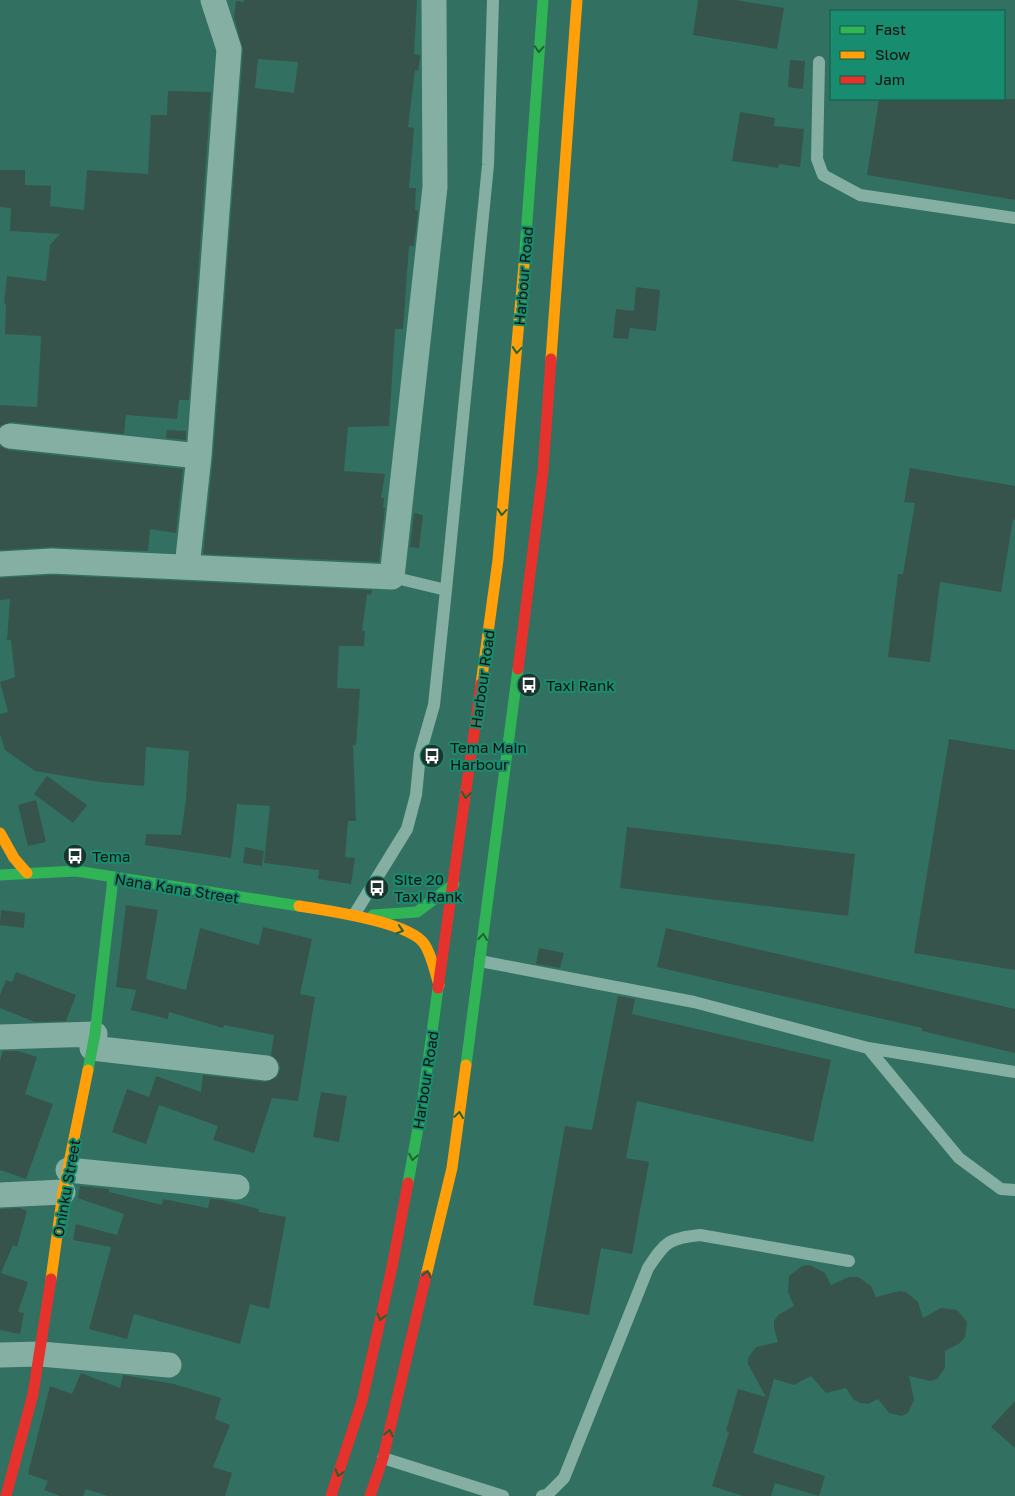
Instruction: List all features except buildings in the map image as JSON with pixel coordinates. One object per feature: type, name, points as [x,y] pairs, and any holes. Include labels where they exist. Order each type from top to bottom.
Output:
[{"type":"main road","name":"Harbour Road","points":[[331,1496],[362,1401],[392,1267],[422,1106],[454,884],[498,560],[523,277],[543,0]]},
{"type":"main road","points":[[370,1496],[383,1458],[452,1168],[543,471],[577,0]]},
{"type":"main road","points":[[0,833],[14,858],[27,874]]},
{"type":"main road","name":"Nana Kana Street","points":[[0,875],[76,871],[354,915]]},
{"type":"main road","name":"Oninku Street","points":[[6,1496],[33,1394],[40,1354],[66,1181],[93,1041],[113,878]]},
{"type":"main road","points":[[354,915],[417,912],[454,884]]},
{"type":"main road","points":[[354,915],[409,932],[425,944],[439,985]]},
{"type":"street","points":[[187,567],[198,456],[229,49],[213,0]]},
{"type":"street","points":[[0,564],[52,561],[392,576],[435,187],[434,0]]},
{"type":"street","points":[[10,436],[198,456]]},
{"type":"street","points":[[0,1037],[93,1041],[266,1068]]},
{"type":"street","points":[[0,1195],[66,1181],[237,1187]]},
{"type":"street","points":[[0,1355],[40,1354],[169,1365]]},
{"type":"lane","points":[[354,915],[407,829],[416,795],[420,754],[434,705],[488,165],[493,0]]},
{"type":"lane","points":[[819,62],[818,160],[823,175],[860,195],[1015,218]]},
{"type":"lane","points":[[392,576],[446,590]]},
{"type":"lane","points":[[480,961],[694,1002],[868,1048],[1015,1072]]},
{"type":"lane","points":[[868,1048],[959,1158],[1001,1189],[1015,1190]]},
{"type":"lane","points":[[542,1496],[547,1495],[564,1478],[648,1268],[661,1249],[676,1237],[700,1235],[849,1262]]},
{"type":"lane","points":[[383,1458],[503,1496]]},
{"type":"traffic: fast","points":[[524,264],[543,0]]},
{"type":"traffic: fast","points":[[466,1065],[518,669]]},
{"type":"traffic: fast","points":[[0,875],[76,871],[299,906]]},
{"type":"traffic: fast","points":[[88,1070],[95,1034],[113,878]]},
{"type":"traffic: fast","points":[[373,915],[417,912],[454,884]]},
{"type":"traffic: fast","points":[[408,1183],[422,1106],[438,988]]},
{"type":"traffic: slow","points":[[551,359],[577,0]]},
{"type":"traffic: slow","points":[[481,684],[498,560],[524,264]]},
{"type":"traffic: slow","points":[[0,833],[14,858],[27,873]]},
{"type":"traffic: slow","points":[[299,906],[367,918],[403,930],[417,937],[427,949],[439,985]]},
{"type":"traffic: slow","points":[[426,1276],[452,1168],[466,1065]]},
{"type":"traffic: slow","points":[[51,1279],[63,1192],[88,1070]]},
{"type":"traffic: jam","points":[[518,669],[543,471],[551,359]]},
{"type":"traffic: jam","points":[[438,988],[481,684]]},
{"type":"traffic: jam","points":[[331,1496],[362,1401],[392,1267],[408,1183]]},
{"type":"traffic: jam","points":[[370,1496],[383,1458],[426,1276]]},
{"type":"traffic: jam","points":[[6,1496],[33,1394],[51,1279]]},
{"type":"place","name":"Taxi Rank","points":[[529,685]]},
{"type":"place","name":"Tema Main Harbour","points":[[432,756]]},
{"type":"place","name":"Tema","points":[[75,856]]},
{"type":"place","name":"Site 20 Taxi Rank","points":[[377,888]]}]
